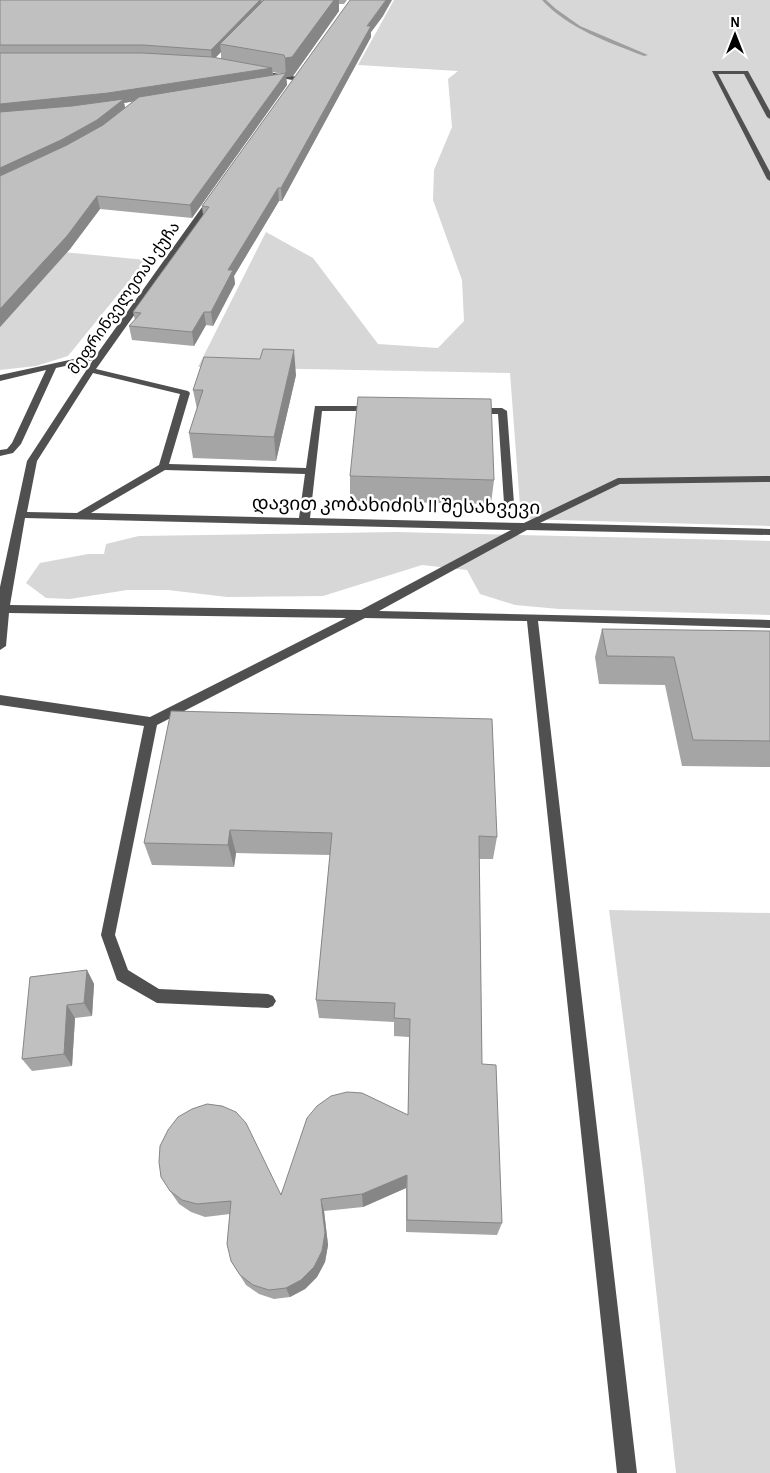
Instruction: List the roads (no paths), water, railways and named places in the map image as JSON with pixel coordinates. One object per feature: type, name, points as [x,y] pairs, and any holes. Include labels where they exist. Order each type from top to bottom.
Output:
[{"type":"street","points":[[245,71],[298,79]]},
{"type":"street","points":[[292,87],[303,71]]},
{"type":"street","points":[[770,116],[746,72],[714,72],[770,179]]},
{"type":"street","points":[[272,82],[298,79]]},
{"type":"street","name":"მეფრინველეთას ქუჩა","points":[[0,646],[6,587],[32,461],[100,356],[218,190]]},
{"type":"street","points":[[0,378],[100,356]]},
{"type":"street","points":[[0,453],[10,451],[16,444],[53,366]]},
{"type":"street","points":[[91,370],[184,392],[163,467]]},
{"type":"street","points":[[304,522],[318,408],[386,409]]},
{"type":"street","points":[[463,410],[502,411],[510,503]]},
{"type":"street","points":[[78,517],[163,467],[310,471]]},
{"type":"street","points":[[0,700],[151,722],[364,614],[524,527],[618,481],[770,479]]},
{"type":"street","name":"დავით კობახიძის II შესახვევი","points":[[20,516],[770,532]]},
{"type":"street","points":[[4,609],[532,617],[770,624]]},
{"type":"street","points":[[532,617],[627,1473]]},
{"type":"street","points":[[151,722],[108,935],[122,975],[157,996],[268,1001]]},
{"type":"waterway","points":[[544,0],[554,10],[578,26],[646,55]]}]
